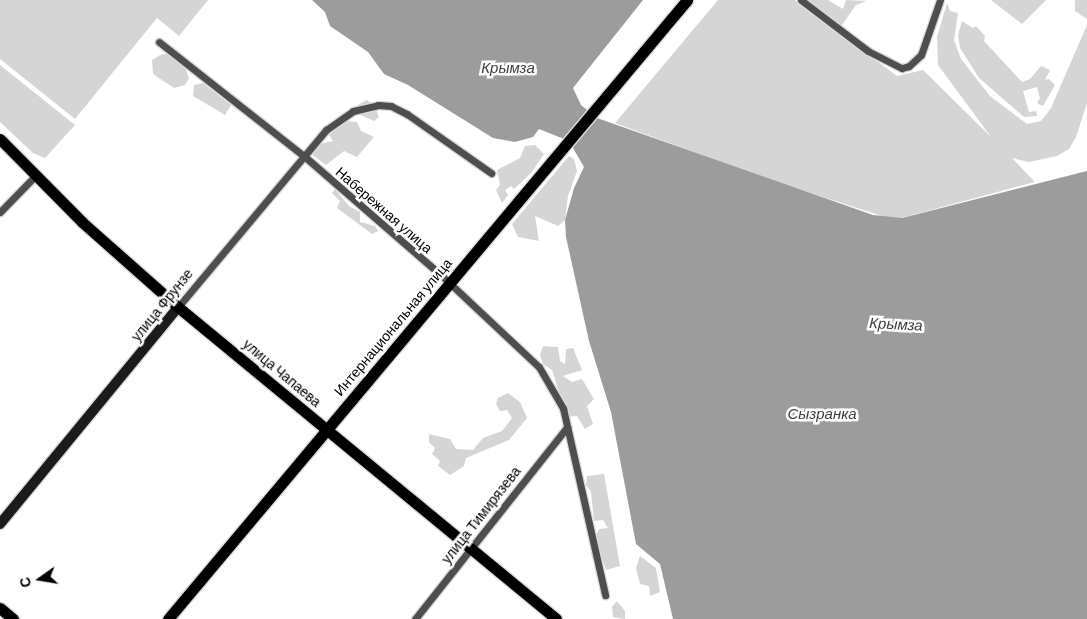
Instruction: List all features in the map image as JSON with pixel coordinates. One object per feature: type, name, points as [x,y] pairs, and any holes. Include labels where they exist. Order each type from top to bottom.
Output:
[{"type":"main road","name":"Интернациональная улица","points":[[168,619],[687,0]]},
{"type":"main road","name":"улица Чапаева","points":[[0,139],[37,174],[82,222],[178,307],[556,619]]},
{"type":"main road","points":[[0,608],[13,619]]},
{"type":"street","points":[[801,0],[895,66],[909,66],[921,55],[940,0]]},
{"type":"street","name":"Набережная улица","points":[[159,42],[304,156],[450,284],[539,367],[563,408],[605,595]]},
{"type":"street","name":"улица Фрунзе","points":[[0,524],[326,130],[353,111],[378,105],[391,106],[408,114],[491,173]]},
{"type":"street","points":[[0,212],[37,174]]},
{"type":"street","name":"улица Тимирязева","points":[[416,619],[567,427]]},
{"type":"shaded area","points":[[0,0],[208,0],[179,36],[157,18],[75,119],[0,59]]},
{"type":"shaded area","points":[[718,0],[795,0],[897,76],[923,70],[991,137],[938,65],[937,37],[947,3],[950,11],[958,13],[954,40],[961,59],[990,96],[1027,124],[1041,121],[1051,108],[1087,25],[1087,103],[1076,137],[1069,149],[1057,156],[1029,162],[1012,158],[1035,182],[901,218],[888,218],[764,178],[615,123]]},
{"type":"shaded area","points":[[805,0],[828,0],[843,9],[846,0],[867,1],[856,5],[840,28]]},
{"type":"shaded area","points":[[991,0],[1046,0],[1022,24]]},
{"type":"shaded area","points":[[1075,0],[1087,0],[1087,19],[1075,11]]},
{"type":"shaded area","points":[[962,21],[973,28],[976,26],[985,36],[984,41],[1022,82],[1030,79],[1041,66],[1050,70],[1045,80],[1049,79],[1055,85],[1043,106],[1037,103],[1040,98],[1037,87],[1023,91],[1029,112],[1036,111],[1037,116],[1024,117],[979,78],[960,48],[958,35]]},
{"type":"shaded area","points":[[162,54],[168,54],[185,67],[189,78],[185,85],[174,88],[153,74],[152,60]]},
{"type":"shaded area","points":[[0,65],[75,125],[45,158],[33,153],[0,122]]},
{"type":"shaded area","points":[[203,83],[231,105],[225,115],[193,96],[194,85]]},
{"type":"shaded area","points":[[367,100],[375,106],[379,117],[374,121],[358,114],[356,106]]},
{"type":"shaded area","points":[[346,121],[357,122],[361,131],[374,137],[357,157],[344,151],[326,165],[311,154],[319,144],[333,141],[328,133]]},
{"type":"shaded area","points":[[535,145],[544,154],[532,172],[514,189],[511,186],[505,190],[508,195],[502,203],[496,190],[500,185],[497,170],[520,158],[525,146]]},
{"type":"shaded area","points":[[569,156],[574,159],[577,171],[568,196],[565,220],[558,226],[535,216],[539,241],[518,237],[512,224]]},
{"type":"shaded area","points":[[335,189],[349,206],[360,212],[360,222],[375,226],[378,231],[372,234],[337,208],[340,201],[332,193]]},
{"type":"shaded area","points":[[543,346],[558,347],[560,361],[565,364],[566,349],[573,348],[582,370],[563,376],[572,382],[582,379],[594,399],[587,406],[593,424],[585,429],[577,416],[567,417],[552,370],[543,364],[540,355]]},
{"type":"shaded area","points":[[508,393],[520,402],[527,418],[509,440],[466,458],[464,466],[450,475],[438,466],[440,461],[432,454],[435,448],[429,442],[429,434],[450,439],[456,449],[473,450],[483,438],[502,431],[512,418],[507,410],[500,411],[496,404],[498,398]]},
{"type":"shaded area","points":[[604,474],[620,566],[606,570],[595,537],[599,529],[608,528],[603,520],[594,521],[591,492],[586,485],[587,476]]},
{"type":"shaded area","points":[[640,556],[656,568],[660,592],[650,596],[649,586],[640,584],[636,568]]},
{"type":"shaded area","points":[[617,601],[625,611],[625,619],[613,617],[612,607]]},
{"type":"water","name":"Сызранка","points":[[312,0],[643,0],[573,88],[581,105],[597,118],[873,215],[902,218],[1087,171],[1087,619],[673,619],[660,564],[636,544],[611,412],[589,341],[566,237],[565,220],[574,188],[584,167],[569,141],[539,129],[533,137],[515,142],[493,138],[408,85],[384,74],[368,52],[330,26],[325,12]]},
{"type":"water label","name":"Крымза","points":[[508,68]]},
{"type":"water label","name":"Крымза","points":[[896,324]]}]
